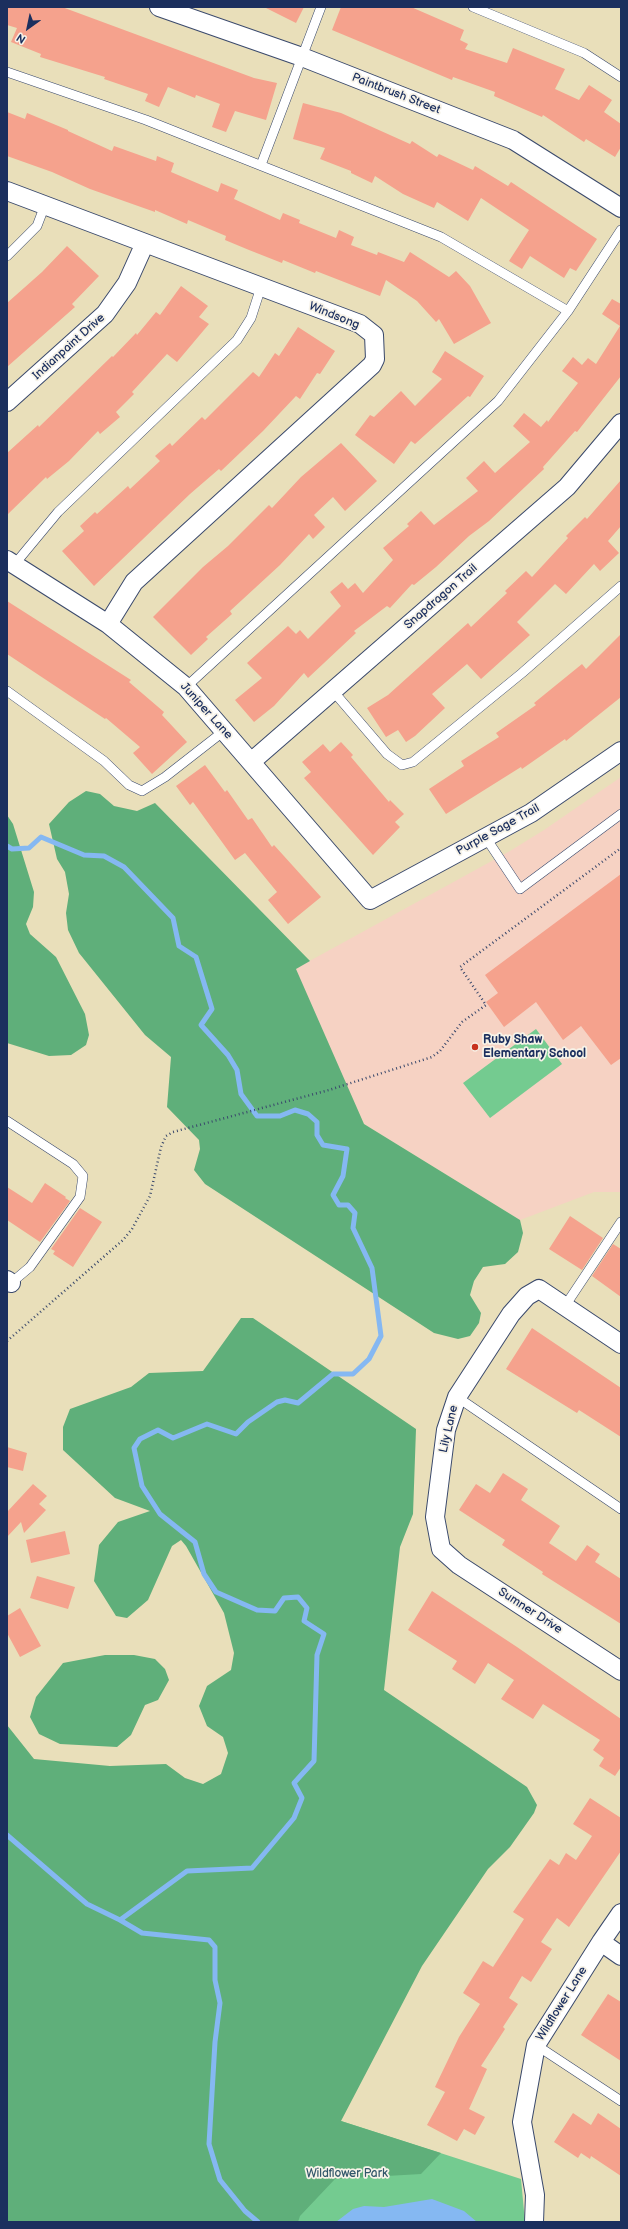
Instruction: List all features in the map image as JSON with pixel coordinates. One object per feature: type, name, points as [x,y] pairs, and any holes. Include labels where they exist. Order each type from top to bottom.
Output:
[{"type":"street","name":"Paintbrush Street","points":[[159,7],[302,57],[513,140],[621,208]]},
{"type":"street","name":"Windsong","points":[[7,191],[360,324],[374,335],[375,359],[372,365],[134,582],[108,624]]},
{"type":"street","name":"Indianpaint Drive","points":[[7,402],[105,314],[127,283],[145,242]]},
{"type":"street","name":"Snapdragon Trail","points":[[251,762],[567,487],[621,423]]},
{"type":"street","name":"Juniper Lane","points":[[10,562],[108,624],[186,687],[370,900]]},
{"type":"street","name":"Purple Sage Trail","points":[[370,900],[486,838],[555,798],[621,751]]},
{"type":"street","name":"Lily Lane","points":[[441,1549],[435,1517],[446,1430],[456,1397],[511,1314],[527,1296],[539,1289],[565,1306]]},
{"type":"street","points":[[565,1306],[621,1344]]},
{"type":"street","name":"Sumner Drive","points":[[441,1549],[459,1565],[621,1671]]},
{"type":"street","name":"Wildflower Lane","points":[[534,2222],[535,2195],[522,2122],[536,2045],[621,1913]]},
{"type":"street","points":[[601,1942],[621,1956]]},
{"type":"lane","points":[[262,165],[321,7]]},
{"type":"lane","points":[[473,7],[584,53],[621,77]]},
{"type":"lane","points":[[7,72],[146,120],[441,237],[568,311]]},
{"type":"lane","points":[[7,256],[37,226],[45,205]]},
{"type":"lane","points":[[186,687],[498,401],[568,311],[621,230]]},
{"type":"lane","points":[[10,562],[58,512],[237,340],[252,318],[261,286]]},
{"type":"lane","points":[[333,691],[387,754],[402,765],[413,762],[522,673],[621,586]]},
{"type":"lane","points":[[7,691],[104,761],[129,785],[142,791],[165,777],[224,731]]},
{"type":"lane","points":[[486,838],[520,888],[621,814]]},
{"type":"lane","points":[[7,1121],[73,1164],[83,1176],[80,1197],[30,1267],[9,1281]]},
{"type":"lane","points":[[565,1306],[621,1222]]},
{"type":"lane","points":[[456,1397],[621,1509]]},
{"type":"lane","points":[[536,2045],[621,2101]]},
{"type":"path","points":[[7,1341],[123,1240],[140,1217],[150,1196],[163,1140],[173,1132],[182,1129],[329,1090],[422,1062],[440,1051],[462,1022],[486,1005],[460,967],[621,848]]},
{"type":"shaded area","name":"Ruby Shaw Elementary School","points":[[621,777],[621,1192],[594,1192],[520,1220],[364,1124],[295,969],[510,851],[544,830]]},
{"type":"green space","points":[[86,791],[100,794],[114,806],[137,811],[155,803],[310,961],[296,969],[364,1124],[520,1220],[523,1233],[518,1252],[505,1264],[483,1267],[474,1281],[470,1295],[481,1313],[479,1323],[470,1336],[458,1339],[434,1333],[205,1184],[194,1170],[200,1149],[199,1140],[167,1107],[171,1057],[145,1035],[79,953],[68,930],[66,913],[69,894],[65,872],[57,859],[49,824],[69,802]]},
{"type":"green space","points":[[7,815],[13,824],[34,892],[33,907],[26,924],[30,934],[56,957],[85,1014],[89,1035],[86,1045],[71,1055],[49,1056],[7,1043]]},
{"type":"green space","points":[[536,1029],[562,1064],[490,1118],[463,1083]]},
{"type":"green space","points":[[241,1318],[253,1318],[416,1429],[413,1514],[400,1547],[384,1690],[527,1787],[537,1805],[534,1813],[510,1847],[488,1869],[422,1966],[341,2121],[441,2153],[421,2174],[335,2179],[300,2216],[298,2222],[7,2222],[7,1725],[34,1759],[110,1766],[166,1764],[185,1778],[203,1784],[221,1774],[228,1753],[223,1737],[207,1726],[199,1706],[207,1686],[231,1670],[234,1653],[224,1613],[186,1546],[181,1540],[172,1546],[148,1600],[127,1618],[116,1616],[94,1581],[99,1545],[118,1522],[150,1511],[115,1498],[63,1450],[63,1427],[70,1409],[131,1387],[149,1373],[203,1371]]},
{"type":"green space","points":[[105,1655],[134,1655],[155,1659],[165,1669],[169,1680],[158,1700],[145,1705],[131,1735],[117,1747],[60,1744],[39,1734],[30,1717],[36,1697],[63,1663]]},
{"type":"green space","name":"Wildflower Park","points":[[341,2121],[521,2179],[525,2222],[279,2222]]},
{"type":"water","points":[[432,2199],[464,2211],[477,2222],[336,2222],[353,2209],[364,2206],[384,2207]]},
{"type":"building","points":[[7,7],[62,7],[254,78],[277,83],[266,120],[235,111],[226,132],[212,127],[220,104],[196,95],[195,98],[168,87],[159,107],[145,101],[148,94],[104,79],[105,77],[40,57],[41,54],[11,42],[17,28],[7,25]]},
{"type":"building","points":[[264,7],[304,7],[296,23]]},
{"type":"building","points":[[341,7],[411,7],[464,30],[460,40],[468,44],[465,49],[507,63],[513,48],[565,69],[555,89],[579,100],[589,85],[612,100],[604,112],[621,124],[621,147],[615,157],[586,139],[584,142],[543,115],[542,117],[494,96],[495,92],[453,77],[452,80],[332,30]]},
{"type":"building","points":[[303,103],[341,113],[410,144],[412,141],[437,157],[439,154],[473,170],[475,166],[508,186],[511,182],[597,239],[576,271],[570,268],[564,278],[530,256],[522,269],[509,261],[529,230],[481,198],[468,221],[437,202],[434,208],[403,194],[375,176],[372,183],[351,173],[351,171],[320,159],[325,148],[293,139]]},
{"type":"building","points":[[7,112],[25,119],[27,113],[68,130],[112,151],[114,146],[156,161],[157,156],[174,163],[171,172],[218,192],[221,183],[238,190],[234,199],[280,220],[283,213],[300,220],[299,223],[336,238],[339,230],[354,237],[351,245],[377,255],[378,252],[404,262],[410,252],[449,277],[456,271],[470,286],[491,323],[454,344],[439,319],[436,322],[417,301],[386,280],[380,296],[316,271],[315,273],[283,260],[282,263],[249,250],[225,240],[226,236],[188,220],[187,224],[155,210],[155,212],[90,189],[52,172],[7,156]]},
{"type":"building","points":[[67,246],[99,276],[72,304],[75,307],[7,367],[7,303],[42,272]]},
{"type":"building","points":[[181,286],[208,306],[199,317],[209,324],[177,362],[167,354],[132,392],[134,394],[116,412],[120,417],[100,434],[98,431],[69,461],[47,479],[46,477],[7,515],[7,453],[38,425],[39,427],[112,356],[113,357],[136,333],[137,335],[156,312],[160,315]]},
{"type":"building","points":[[612,299],[621,304],[621,376],[577,432],[575,431],[543,467],[544,469],[489,521],[469,536],[414,585],[412,584],[390,608],[387,606],[354,631],[356,633],[308,678],[304,673],[274,706],[254,722],[235,700],[262,678],[247,663],[288,626],[296,634],[300,630],[308,639],[341,606],[330,592],[342,582],[348,589],[355,583],[363,593],[393,560],[383,548],[409,526],[407,524],[421,511],[434,525],[478,491],[466,478],[484,461],[495,473],[530,442],[513,426],[524,413],[541,427],[547,420],[548,422],[578,383],[562,371],[573,357],[582,365],[588,358],[596,364],[620,326],[602,314]]},
{"type":"building","points":[[298,327],[335,351],[320,374],[317,373],[300,399],[296,396],[263,431],[221,471],[219,469],[190,494],[94,586],[62,551],[84,531],[80,526],[95,512],[97,514],[128,486],[130,489],[160,461],[155,456],[170,443],[172,446],[202,417],[205,420],[253,372],[259,377],[275,353],[279,356]]},
{"type":"building","points":[[445,351],[484,376],[470,397],[468,396],[415,444],[411,441],[394,464],[355,435],[370,415],[374,417],[401,391],[415,406],[442,379],[432,372]]},
{"type":"building","points":[[341,443],[377,481],[345,511],[333,497],[314,515],[325,527],[313,539],[309,534],[280,565],[230,611],[232,614],[206,637],[208,639],[191,655],[153,617],[203,567],[228,546],[269,505],[272,508],[301,477]]},
{"type":"building","points":[[621,480],[621,526],[608,541],[619,553],[600,571],[594,564],[566,594],[555,584],[517,622],[530,635],[481,679],[467,664],[432,694],[445,708],[415,736],[406,742],[398,730],[386,737],[367,708],[388,695],[468,623],[471,627],[507,593],[505,591],[526,571],[532,577],[568,538],[566,536],[585,517],[587,519]]},
{"type":"building","points":[[7,601],[131,680],[129,682],[164,712],[162,715],[187,742],[152,774],[133,753],[140,747],[106,718],[105,719],[7,654]]},
{"type":"building","points":[[621,634],[621,697],[566,741],[565,739],[522,769],[521,767],[446,814],[429,789],[464,766],[461,761],[499,737],[496,733],[536,705],[534,703],[582,664],[586,669]]},
{"type":"building","points":[[341,742],[353,755],[351,757],[389,802],[390,800],[404,814],[395,822],[400,827],[373,855],[304,778],[311,772],[302,762],[323,744],[330,752]]},
{"type":"building","points":[[205,765],[225,792],[227,790],[248,820],[252,818],[272,847],[274,845],[321,897],[288,924],[268,900],[277,892],[245,853],[235,860],[193,802],[190,805],[176,786]]},
{"type":"building","points":[[621,874],[621,1058],[611,1065],[581,1026],[563,1040],[536,1002],[504,1027],[486,1002],[498,993],[485,975]]},
{"type":"building","points":[[45,1183],[70,1201],[40,1242],[7,1220],[7,1187],[32,1203]]},
{"type":"building","points":[[80,1208],[102,1222],[73,1267],[53,1254],[55,1251],[51,1249]]},
{"type":"building","points":[[570,1216],[603,1238],[582,1270],[549,1249]]},
{"type":"building","points":[[613,1244],[621,1249],[621,1297],[592,1276]]},
{"type":"building","points":[[532,1328],[621,1388],[621,1437],[579,1410],[577,1413],[506,1369]]},
{"type":"building","points":[[7,1447],[27,1453],[23,1471],[7,1467]]},
{"type":"building","points":[[503,1473],[528,1489],[521,1500],[560,1526],[549,1543],[576,1561],[587,1545],[600,1554],[595,1562],[621,1579],[621,1624],[542,1574],[543,1572],[502,1545],[505,1540],[459,1510],[476,1484],[490,1493]]},
{"type":"building","points":[[33,1484],[47,1496],[39,1504],[46,1510],[24,1533],[21,1522],[7,1537],[7,1512]]},
{"type":"building","points":[[65,1531],[70,1554],[31,1563],[26,1540]]},
{"type":"building","points":[[37,1576],[75,1587],[68,1609],[30,1598]]},
{"type":"building","points":[[432,1591],[517,1647],[621,1719],[621,1767],[615,1776],[599,1766],[604,1758],[593,1750],[600,1740],[543,1704],[533,1719],[501,1699],[514,1680],[488,1663],[475,1684],[452,1669],[457,1661],[408,1630]]},
{"type":"building","points":[[20,1608],[41,1646],[20,1657],[7,1633],[7,1616]]},
{"type":"building","points":[[590,1798],[621,1818],[621,1851],[569,1927],[557,1918],[541,1942],[552,1949],[531,1982],[522,1976],[509,1998],[518,2004],[503,2027],[505,2029],[481,2066],[487,2069],[469,2109],[485,2117],[475,2135],[464,2129],[457,2141],[427,2125],[445,2092],[435,2087],[459,2037],[480,2004],[463,1993],[483,1961],[493,1967],[524,1919],[513,1912],[550,1859],[559,1865],[566,1853],[576,1860],[592,1836],[573,1824]]},
{"type":"building","points":[[608,1994],[621,2002],[621,2061],[581,2035]]},
{"type":"building","points":[[573,2113],[591,2125],[598,2113],[621,2129],[621,2176],[591,2156],[590,2159],[581,2153],[578,2158],[554,2142]]},
{"type":"waterway","points":[[7,846],[12,849],[29,848],[41,837],[84,855],[104,856],[124,867],[173,918],[179,946],[196,957],[212,1009],[201,1025],[228,1055],[237,1070],[241,1094],[257,1116],[280,1116],[295,1110],[308,1114],[317,1122],[317,1135],[323,1145],[347,1149],[343,1176],[333,1195],[339,1205],[348,1205],[355,1213],[353,1228],[372,1268],[381,1336],[369,1359],[353,1374],[333,1374],[298,1403],[285,1400],[277,1402],[248,1422],[236,1434],[207,1424],[173,1438],[158,1430],[140,1439],[134,1448],[142,1486],[160,1514],[195,1542],[204,1574],[216,1592],[257,1610],[275,1611],[284,1598],[298,1597],[307,1608],[304,1621],[324,1634],[317,1655],[314,1761],[294,1783],[302,1798],[294,1818],[252,1868],[187,1871],[120,1920],[87,1904],[7,1835]]},
{"type":"waterway","points":[[120,1920],[142,1933],[209,1940],[215,1947],[215,1980],[220,2003],[215,2042],[209,2144],[220,2180],[245,2211],[258,2222]]},
{"type":"place","name":"Ruby Shaw Elementary School","points":[[475,1047]]}]
